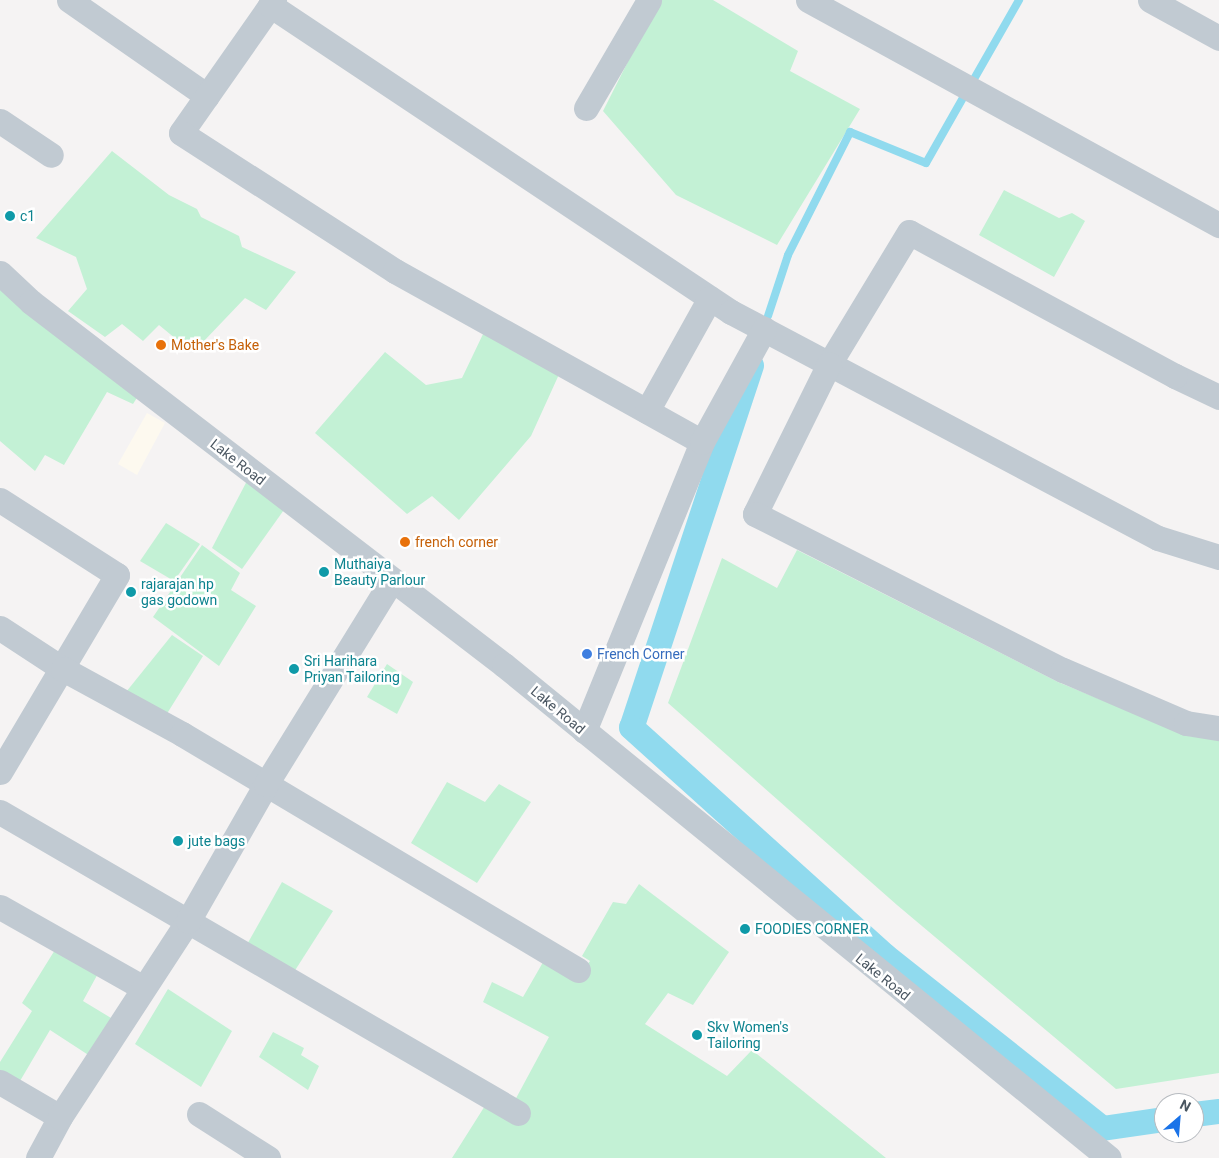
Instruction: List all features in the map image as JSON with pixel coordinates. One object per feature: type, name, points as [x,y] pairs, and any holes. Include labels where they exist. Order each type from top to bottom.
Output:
[{"type":"street","points":[[69,0],[206,96]]},
{"type":"street","points":[[586,108],[649,0]]},
{"type":"street","points":[[808,0],[1219,225]]},
{"type":"street","points":[[1150,0],[1219,38]]},
{"type":"street","points":[[702,442],[395,271],[181,132],[272,2],[710,298],[829,364],[1158,538],[1219,557]]},
{"type":"street","points":[[0,121],[51,155]]},
{"type":"street","points":[[1219,397],[1175,376],[909,232],[829,364],[755,514],[1063,670],[1186,723],[1219,728]]},
{"type":"street","name":"Lake Road","points":[[0,273],[30,302],[504,665],[1109,1158]]},
{"type":"street","points":[[647,411],[710,298]]},
{"type":"street","points":[[584,731],[702,442],[764,329]]},
{"type":"street","points":[[0,500],[117,575],[63,669],[0,772]]},
{"type":"street","points":[[38,1158],[60,1116],[142,987],[188,921],[266,784],[392,580]]},
{"type":"street","points":[[0,628],[63,669],[266,784],[578,970]]},
{"type":"street","points":[[0,812],[518,1113]]},
{"type":"street","points":[[0,907],[142,987]]},
{"type":"street","points":[[0,1082],[60,1116]]},
{"type":"street","points":[[199,1114],[268,1158]]},
{"type":"shaded area","points":[[147,413],[165,423],[137,475],[118,464]]},
{"type":"green space","points":[[659,0],[713,0],[798,51],[790,71],[860,109],[777,245],[676,195],[603,111]]},
{"type":"green space","points":[[112,151],[169,195],[197,209],[201,217],[239,236],[242,247],[296,272],[266,310],[245,298],[203,342],[176,339],[159,325],[143,341],[122,324],[105,337],[68,311],[87,289],[76,257],[36,238]]},
{"type":"green space","points":[[1004,190],[1059,218],[1072,213],[1085,221],[1054,277],[979,235]]},
{"type":"green space","points":[[0,288],[140,393],[133,404],[107,392],[64,465],[45,455],[35,471],[0,441]]},
{"type":"green space","points":[[484,332],[561,370],[531,436],[459,520],[432,496],[407,514],[315,433],[385,352],[426,385],[462,378]]},
{"type":"green space","points":[[249,477],[286,507],[242,569],[212,548]]},
{"type":"green space","points":[[166,523],[200,544],[174,581],[140,561]]},
{"type":"green space","points":[[202,545],[240,573],[231,590],[256,606],[219,666],[153,617]]},
{"type":"green space","points":[[797,550],[1058,682],[1189,736],[1219,739],[1219,1073],[1116,1089],[897,905],[668,703],[722,558],[777,588]]},
{"type":"green space","points":[[172,635],[203,656],[163,720],[122,697]]},
{"type":"green space","points":[[387,664],[413,682],[397,714],[367,697]]},
{"type":"green space","points":[[447,782],[485,802],[499,784],[531,802],[477,883],[411,843]]},
{"type":"green space","points":[[282,882],[333,911],[294,972],[245,948]]},
{"type":"green space","points":[[639,884],[729,952],[693,1005],[668,993],[645,1024],[727,1076],[752,1050],[886,1158],[452,1158],[488,1101],[514,1102],[549,1037],[483,1002],[492,982],[523,997],[546,957],[580,974],[590,961],[582,956],[613,902],[626,904]]},
{"type":"green space","points":[[58,945],[101,968],[83,1001],[116,1021],[93,1058],[50,1030],[20,1081],[0,1070],[0,1062],[32,1011],[22,1003]]},
{"type":"green space","points":[[168,989],[232,1031],[201,1087],[135,1044]]},
{"type":"green space","points":[[273,1032],[304,1048],[301,1055],[319,1066],[308,1090],[259,1057]]},
{"type":"waterway","points":[[974,79],[1019,0]]},
{"type":"waterway","points":[[768,316],[788,255],[850,132],[926,163],[963,98]]},
{"type":"waterway","points":[[751,365],[631,727],[884,955],[1102,1128],[1154,1120]]},
{"type":"waterway","points":[[1204,1113],[1219,1111]]},
{"type":"place","name":"c1","points":[[10,216]]},
{"type":"place","name":"Mother's Bake","points":[[161,345]]},
{"type":"place","name":"french corner","points":[[405,542]]},
{"type":"place","name":"Muthaiya Beauty Parlour","points":[[324,572]]},
{"type":"place","name":"rajarajan hp gas godown","points":[[131,592]]},
{"type":"place","name":"French Corner","points":[[587,654]]},
{"type":"place","name":"Sri Harihara Priyan Tailoring","points":[[294,669]]},
{"type":"place","name":"jute bags","points":[[178,841]]},
{"type":"place","name":"FOODIES CORNER","points":[[745,929]]},
{"type":"place","name":"Skv Women's Tailoring","points":[[697,1035]]}]
